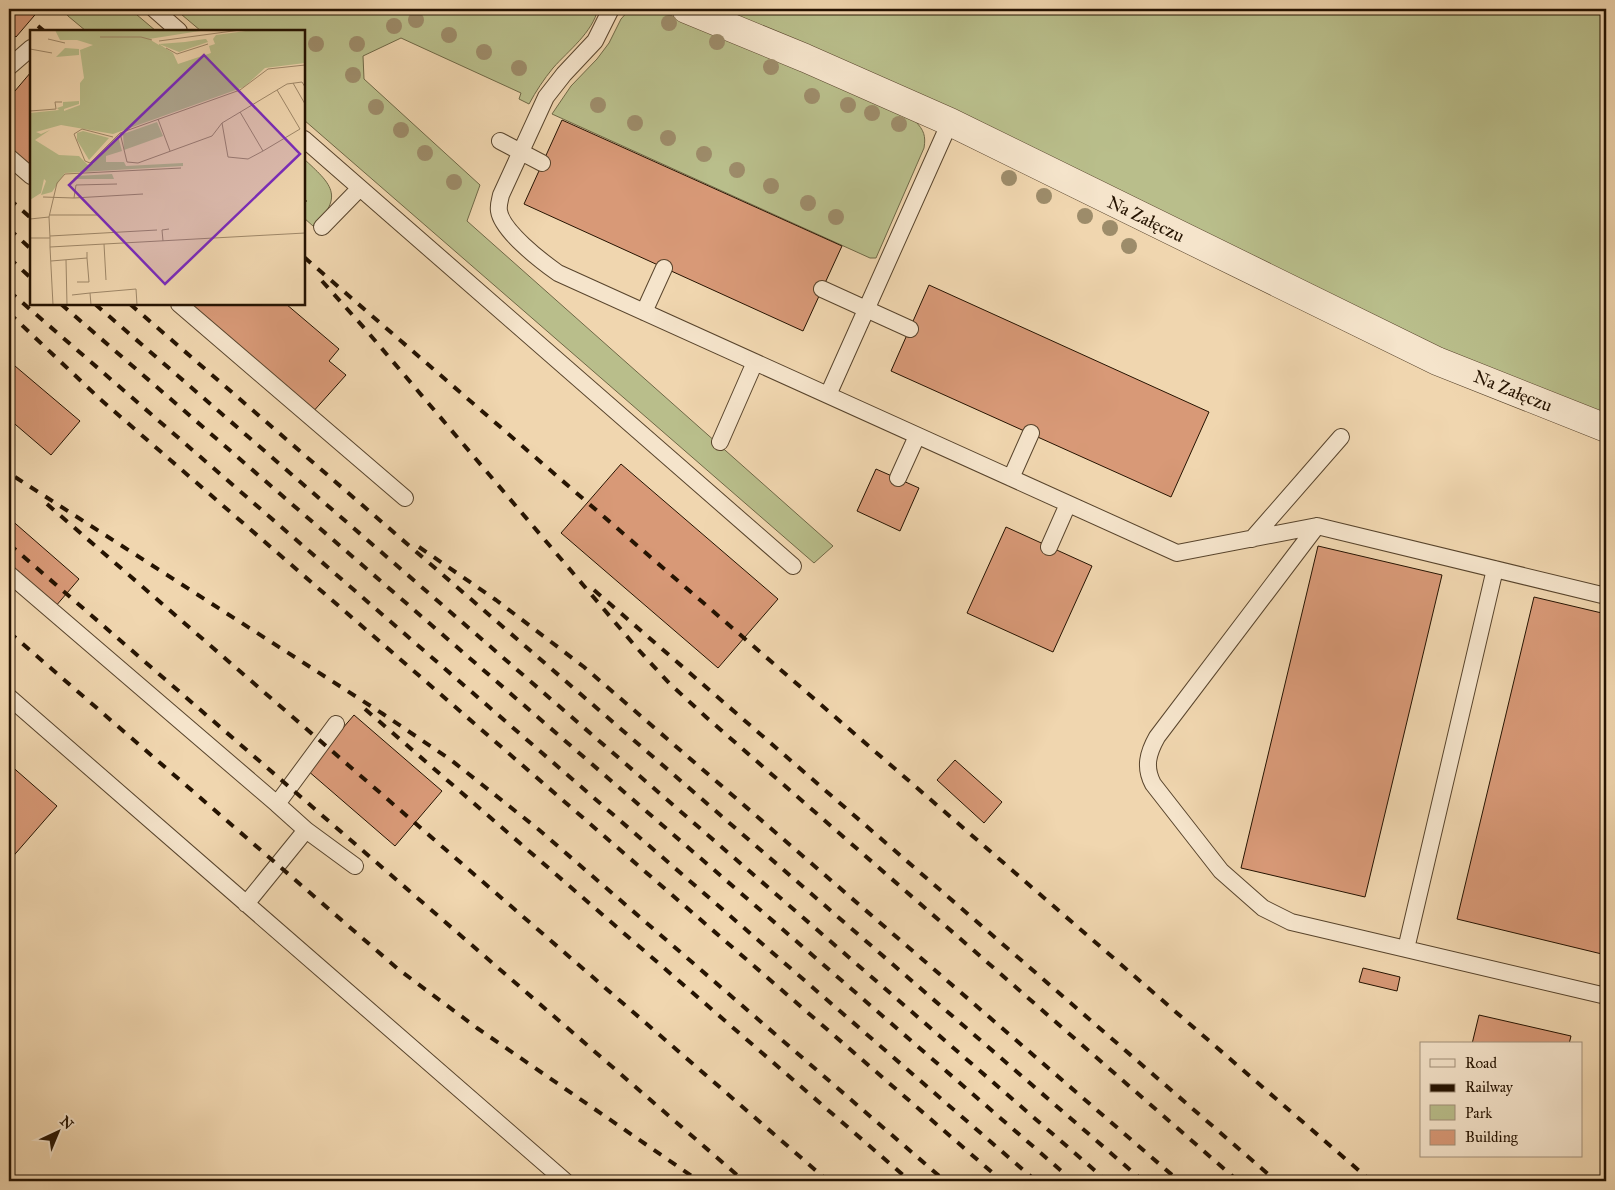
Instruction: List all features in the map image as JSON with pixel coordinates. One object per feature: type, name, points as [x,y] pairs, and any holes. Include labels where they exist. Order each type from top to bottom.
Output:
[{"type":"street","name":"Na Załęczu","points":[[686,9],[805,58],[950,122],[1437,361],[1606,428]]},
{"type":"lane","points":[[154,9],[178,30]]},
{"type":"lane","points":[[611,9],[595,41],[564,74],[546,98],[499,203],[499,211],[508,228],[558,273],[1178,553],[1317,526],[1606,596]]},
{"type":"lane","points":[[9,67],[30,49]]},
{"type":"lane","points":[[828,395],[950,122]]},
{"type":"lane","points":[[305,140],[793,566]]},
{"type":"lane","points":[[500,141],[542,163]]},
{"type":"lane","points":[[9,157],[30,175]]},
{"type":"lane","points":[[322,227],[360,188]]},
{"type":"lane","points":[[644,312],[664,268]]},
{"type":"lane","points":[[822,289],[910,329]]},
{"type":"lane","points":[[180,305],[404,498]]},
{"type":"lane","points":[[720,442],[755,362]]},
{"type":"lane","points":[[1011,478],[1031,433]]},
{"type":"lane","points":[[898,478],[917,436]]},
{"type":"lane","points":[[1252,539],[1341,437]]},
{"type":"lane","points":[[1049,547],[1068,504]]},
{"type":"lane","points":[[1317,526],[1157,737],[1147,762],[1148,775],[1153,784],[1221,871],[1263,908],[1291,922],[1606,996]]},
{"type":"lane","points":[[1406,949],[1495,569]]},
{"type":"lane","points":[[9,574],[306,830],[355,866]]},
{"type":"lane","points":[[9,697],[564,1181]]},
{"type":"lane","points":[[277,804],[336,724]]},
{"type":"lane","points":[[246,904],[306,830]]},
{"type":"green space","points":[[63,9],[130,9],[155,30],[85,30],[68,16]]},
{"type":"green space","points":[[175,9],[260,9],[277,13],[325,9],[598,9],[591,26],[553,68],[529,104],[519,99],[521,93],[401,38],[363,56],[364,79],[480,185],[467,221],[833,546],[814,563],[305,121],[305,30],[200,30]]},
{"type":"green space","points":[[630,9],[655,9],[748,47],[915,121],[924,133],[924,148],[876,258],[870,258],[552,114],[571,86],[597,59],[609,43],[621,19]]},
{"type":"green space","points":[[719,9],[1606,9],[1606,421],[1464,359]]},
{"type":"green space","points":[[305,160],[327,183],[331,190],[332,198],[323,215],[313,226],[305,219],[305,203],[307,201],[305,199]]},
{"type":"building","points":[[9,9],[40,9],[16,37],[9,31]]},
{"type":"building","points":[[30,73],[30,172],[9,154],[9,98]]},
{"type":"building","points":[[562,120],[842,246],[803,331],[524,204]]},
{"type":"building","points":[[929,285],[1209,412],[1171,497],[891,371]]},
{"type":"building","points":[[183,305],[287,305],[339,349],[329,361],[346,375],[311,414]]},
{"type":"building","points":[[15,366],[80,421],[51,455],[9,419],[9,374]]},
{"type":"building","points":[[621,464],[778,599],[718,668],[561,533]]},
{"type":"building","points":[[876,469],[919,488],[900,531],[857,511]]},
{"type":"building","points":[[9,518],[79,579],[55,607],[9,567]]},
{"type":"building","points":[[1006,527],[1092,566],[1053,652],[967,613]]},
{"type":"building","points":[[1318,546],[1442,575],[1365,897],[1241,868]]},
{"type":"building","points":[[1534,597],[1606,614],[1606,955],[1457,919]]},
{"type":"building","points":[[354,715],[442,791],[395,846],[307,770]]},
{"type":"building","points":[[955,760],[1002,802],[984,823],[937,780]]},
{"type":"building","points":[[9,764],[57,806],[9,861]]},
{"type":"building","points":[[1363,968],[1400,977],[1397,991],[1359,982]]},
{"type":"building","points":[[1479,1015],[1571,1036],[1570,1042],[1472,1042]]},
{"type":"railway","points":[[38,26],[43,30]]},
{"type":"railway","points":[[9,199],[30,217]]},
{"type":"railway","points":[[9,229],[30,248]]},
{"type":"railway","points":[[9,258],[30,277]]},
{"type":"railway","points":[[305,258],[1371,1181]]},
{"type":"railway","points":[[322,281],[669,683],[1238,1181]]},
{"type":"railway","points":[[9,291],[1036,1181]]},
{"type":"railway","points":[[62,305],[1073,1181]]},
{"type":"railway","points":[[96,305],[1107,1181]]},
{"type":"railway","points":[[131,305],[1143,1181]]},
{"type":"railway","points":[[9,313],[100,399],[1002,1181]]},
{"type":"railway","points":[[15,477],[383,714],[451,760],[538,829],[945,1181]]},
{"type":"railway","points":[[47,504],[828,1181]]},
{"type":"railway","points":[[9,544],[744,1181]]},
{"type":"railway","points":[[419,547],[496,600],[584,667],[1179,1181]]},
{"type":"railway","points":[[594,590],[1276,1181]]},
{"type":"railway","points":[[9,632],[398,969],[477,1028],[699,1181]]},
{"type":"railway","points":[[365,709],[910,1181]]}]
